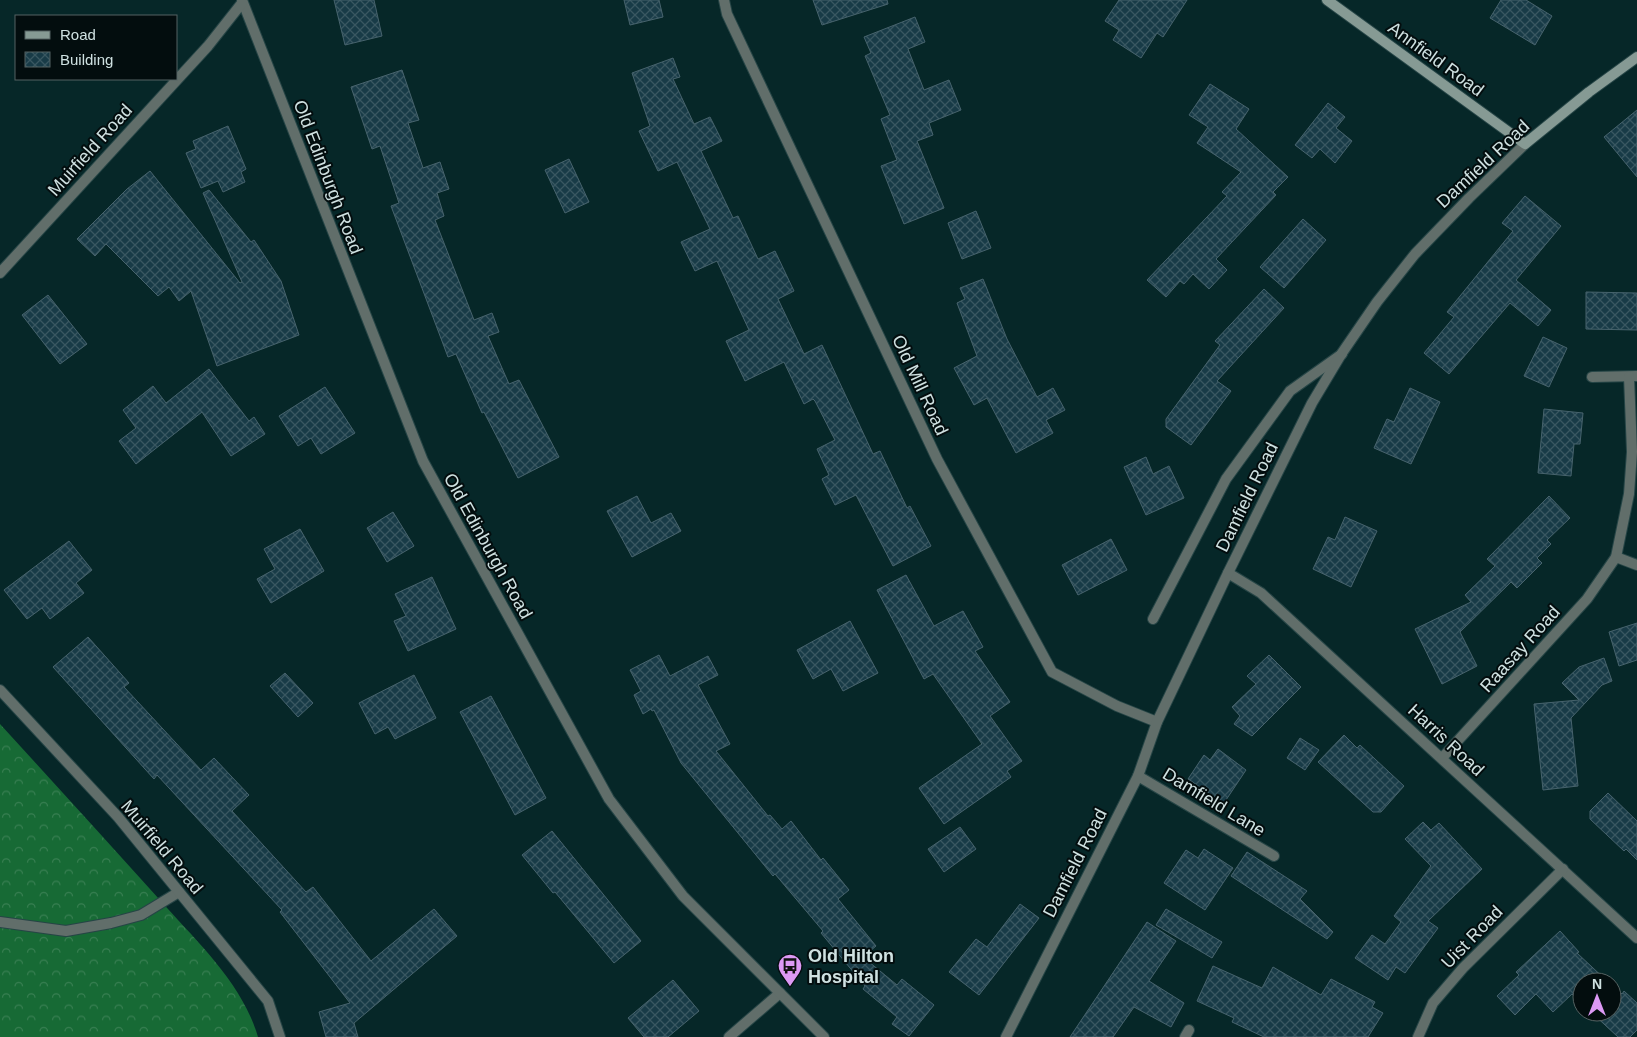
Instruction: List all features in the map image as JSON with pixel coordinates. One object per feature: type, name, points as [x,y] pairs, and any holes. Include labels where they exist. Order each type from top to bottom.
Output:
[{"type":"main road","name":"Annfield Road","points":[[1327,0],[1525,144]]},
{"type":"main road","name":"Damfield Road","points":[[1525,144],[1589,92],[1637,57]]},
{"type":"street","name":"Old Mill Road","points":[[724,0],[727,14],[937,459],[1052,672],[1117,706],[1157,722]]},
{"type":"street","name":"Muirfield Road","points":[[178,79],[208,46],[242,2]]},
{"type":"street","name":"Old Edinburgh Road","points":[[242,2],[423,461],[608,800],[683,896],[824,1037]]},
{"type":"street","name":"Muirfield Road","points":[[0,274],[177,80]]},
{"type":"street","name":"Damfield Road","points":[[1006,1037],[1138,776],[1157,722],[1312,403],[1342,353],[1415,254],[1525,144]]},
{"type":"street","points":[[1153,618],[1226,480],[1290,391],[1342,353]]},
{"type":"street","points":[[1592,377],[1633,377]]},
{"type":"street","name":"Raasay Road","points":[[1442,758],[1587,599],[1616,557],[1629,494],[1632,452],[1633,377]]},
{"type":"street","points":[[1616,557],[1637,565]]},
{"type":"street","name":"Harris Road","points":[[1228,573],[1262,593],[1637,938]]},
{"type":"street","name":"Muirfield Road","points":[[0,690],[118,817],[268,1001],[280,1037]]},
{"type":"street","name":"Damfield Lane","points":[[1138,776],[1274,856]]},
{"type":"street","name":"Uist Road","points":[[1418,1037],[1433,1003],[1463,968],[1563,869]]},
{"type":"street","points":[[0,922],[66,931],[111,923],[141,915],[179,892]]},
{"type":"street","points":[[729,1037],[780,993]]},
{"type":"green space","points":[[0,724],[216,963],[241,998],[251,1017],[258,1037],[0,1037]]},
{"type":"building","points":[[334,0],[374,0],[382,36],[345,45]]},
{"type":"building","points":[[624,0],[659,0],[663,17],[630,25]]},
{"type":"building","points":[[813,0],[887,0],[888,4],[822,25]]},
{"type":"building","points":[[1119,0],[1187,0],[1163,37],[1157,33],[1141,58],[1113,40],[1119,30],[1105,21]]},
{"type":"building","points":[[1501,0],[1526,0],[1552,16],[1535,45],[1490,18]]},
{"type":"building","points":[[915,17],[925,42],[908,49],[924,90],[949,80],[961,110],[929,123],[933,135],[917,141],[944,208],[904,224],[881,166],[897,160],[881,119],[890,115],[865,56],[871,53],[864,37]]},
{"type":"building","points":[[673,58],[680,77],[673,79],[694,124],[710,117],[722,141],[701,151],[733,218],[738,216],[758,259],[775,251],[794,291],[778,299],[804,354],[822,345],[873,454],[880,451],[907,508],[910,506],[931,546],[893,566],[856,495],[835,505],[822,479],[829,475],[817,449],[835,440],[815,401],[813,399],[804,404],[784,362],[745,381],[726,341],[749,330],[717,261],[695,271],[681,242],[710,229],[677,162],[658,171],[639,131],[650,126],[632,73]]},
{"type":"building","points":[[402,70],[419,120],[408,123],[423,168],[440,162],[449,189],[437,193],[444,216],[435,220],[474,320],[492,313],[499,332],[488,336],[509,384],[519,380],[559,457],[518,478],[484,412],[482,413],[456,354],[448,357],[391,206],[399,203],[380,146],[372,149],[351,87]]},
{"type":"building","points":[[1210,84],[1249,109],[1236,129],[1288,177],[1273,192],[1276,195],[1216,259],[1227,270],[1209,289],[1193,274],[1184,284],[1180,281],[1166,297],[1147,280],[1227,196],[1222,192],[1241,172],[1197,143],[1208,127],[1189,115]]},
{"type":"building","points":[[1328,103],[1345,117],[1336,128],[1352,141],[1335,163],[1320,149],[1312,158],[1295,145]]},
{"type":"building","points":[[1637,110],[1637,177],[1604,137]]},
{"type":"building","points":[[228,126],[246,169],[241,172],[245,182],[223,192],[218,181],[201,188],[186,153],[196,149],[193,141]]},
{"type":"building","points":[[569,159],[589,202],[565,213],[545,170]]},
{"type":"building","points":[[150,171],[240,283],[242,282],[203,193],[209,190],[251,242],[254,240],[281,281],[299,335],[217,366],[191,291],[179,301],[169,287],[158,296],[106,244],[95,256],[77,239],[127,189]]},
{"type":"building","points":[[1525,196],[1561,226],[1516,280],[1551,310],[1538,326],[1510,303],[1449,374],[1424,353],[1454,317],[1447,312],[1513,231],[1502,223]]},
{"type":"building","points":[[976,211],[991,248],[962,259],[948,223]]},
{"type":"building","points":[[1303,219],[1326,240],[1284,288],[1260,267]]},
{"type":"building","points":[[983,279],[1007,339],[1037,397],[1053,388],[1065,410],[1046,420],[1053,433],[1016,453],[987,398],[974,405],[954,368],[977,356],[957,303],[965,299],[960,288]]},
{"type":"building","points":[[1264,289],[1284,308],[1217,381],[1231,391],[1191,445],[1166,427],[1166,419],[1220,345],[1215,341]]},
{"type":"building","points":[[1586,292],[1637,293],[1637,330],[1586,329]]},
{"type":"building","points":[[48,295],[87,344],[60,364],[22,315]]},
{"type":"building","points":[[1543,337],[1567,348],[1549,387],[1524,376]]},
{"type":"building","points":[[209,369],[249,421],[254,417],[265,434],[231,456],[202,412],[136,464],[119,441],[136,428],[123,410],[153,386],[166,403]]},
{"type":"building","points":[[325,387],[355,433],[321,454],[311,438],[298,446],[279,416]]},
{"type":"building","points":[[1410,388],[1440,402],[1411,464],[1374,448],[1387,419],[1394,422]]},
{"type":"building","points":[[1544,409],[1583,413],[1580,444],[1574,444],[1571,476],[1538,473]]},
{"type":"building","points":[[1146,457],[1153,474],[1169,466],[1184,498],[1146,515],[1124,467]]},
{"type":"building","points":[[637,496],[651,523],[671,513],[681,531],[632,557],[607,511]]},
{"type":"building","points":[[1549,496],[1570,518],[1547,540],[1551,544],[1537,558],[1542,563],[1517,588],[1511,582],[1460,632],[1477,666],[1442,684],[1415,629],[1471,602],[1465,595],[1495,566],[1487,559]]},
{"type":"building","points":[[393,512],[414,546],[387,562],[367,528]]},
{"type":"building","points":[[1345,517],[1377,531],[1351,587],[1313,569],[1328,537],[1335,540]]},
{"type":"building","points":[[300,529],[324,571],[271,603],[257,579],[275,569],[264,549]]},
{"type":"building","points":[[1111,539],[1127,570],[1078,595],[1062,565]]},
{"type":"building","points":[[69,541],[92,570],[76,583],[84,593],[50,619],[42,608],[27,619],[4,590]]},
{"type":"building","points":[[906,575],[934,626],[963,611],[983,647],[975,651],[1010,702],[990,716],[1022,761],[1007,771],[1011,777],[944,824],[919,788],[982,744],[933,674],[924,679],[877,590]]},
{"type":"building","points":[[432,577],[456,629],[408,651],[394,621],[406,616],[395,594]]},
{"type":"building","points":[[850,621],[878,673],[843,691],[831,669],[813,679],[797,650]]},
{"type":"building","points":[[1637,623],[1637,660],[1619,666],[1609,632]]},
{"type":"building","points":[[88,637],[129,683],[124,687],[201,770],[214,758],[249,795],[232,811],[306,892],[313,887],[371,961],[434,909],[457,936],[354,1023],[358,1037],[326,1037],[319,1012],[350,1003],[280,912],[282,910],[157,775],[154,779],[53,667]]},
{"type":"building","points":[[659,655],[670,676],[708,656],[718,675],[698,685],[730,744],[716,751],[768,816],[770,815],[782,829],[791,821],[821,860],[823,858],[849,890],[838,899],[876,946],[863,957],[897,985],[902,979],[934,1005],[909,1036],[892,1024],[897,1017],[863,989],[865,986],[821,933],[823,931],[775,874],[773,876],[681,763],[654,710],[652,711],[651,709],[643,714],[634,695],[641,691],[630,670]]},
{"type":"building","points":[[1269,655],[1301,687],[1252,736],[1234,724],[1240,716],[1232,707],[1256,684],[1247,676]]},
{"type":"building","points":[[1604,658],[1612,681],[1602,685],[1571,718],[1578,786],[1543,790],[1534,704],[1579,700],[1562,683],[1579,667]]},
{"type":"building","points":[[285,673],[313,703],[298,717],[270,686]]},
{"type":"building","points":[[414,675],[436,718],[395,739],[388,727],[375,734],[359,703]]},
{"type":"building","points":[[491,696],[546,798],[515,815],[460,712]]},
{"type":"building","points":[[1344,735],[1357,748],[1360,745],[1404,786],[1381,812],[1373,812],[1318,762]]},
{"type":"building","points":[[1300,738],[1319,750],[1305,770],[1287,758]]},
{"type":"building","points":[[1218,749],[1246,770],[1224,803],[1188,779],[1204,755],[1210,760]]},
{"type":"building","points":[[1608,793],[1637,821],[1637,860],[1626,849],[1624,851],[1590,819],[1590,811]]},
{"type":"building","points":[[1423,822],[1431,830],[1439,823],[1482,869],[1428,921],[1438,928],[1405,973],[1396,967],[1388,980],[1355,958],[1372,935],[1385,944],[1401,922],[1394,916],[1431,866],[1405,839]]},
{"type":"building","points":[[960,827],[976,849],[944,872],[928,849]]},
{"type":"building","points":[[552,831],[641,941],[614,963],[522,855]]},
{"type":"building","points":[[1204,849],[1233,868],[1205,910],[1164,883],[1186,850],[1198,858]]},
{"type":"building","points":[[1247,852],[1307,891],[1300,899],[1333,932],[1327,939],[1231,876]]},
{"type":"building","points":[[1020,904],[1039,918],[979,995],[949,972],[976,939],[987,947]]},
{"type":"building","points":[[1166,909],[1222,942],[1212,958],[1156,925]]},
{"type":"building","points":[[1147,922],[1176,941],[1149,981],[1184,1003],[1171,1027],[1134,1007],[1113,1037],[1070,1037]]},
{"type":"building","points":[[1560,931],[1579,952],[1577,953],[1597,972],[1572,972],[1572,994],[1553,1012],[1536,994],[1515,1015],[1497,996],[1519,975],[1516,972]]},
{"type":"building","points":[[1213,966],[1262,988],[1273,967],[1321,995],[1331,979],[1375,1002],[1372,1007],[1383,1013],[1368,1037],[1264,1037],[1232,1022],[1234,1018],[1197,1001]]},
{"type":"building","points":[[673,980],[699,1011],[668,1037],[644,1037],[628,1018]]},
{"type":"building","points":[[1624,991],[1637,1003],[1637,1030],[1630,1037],[1618,1037],[1602,1022],[1622,1022],[1622,994]]},
{"type":"place","name":"Old Hilton Hospital","points":[[790,987]]}]
